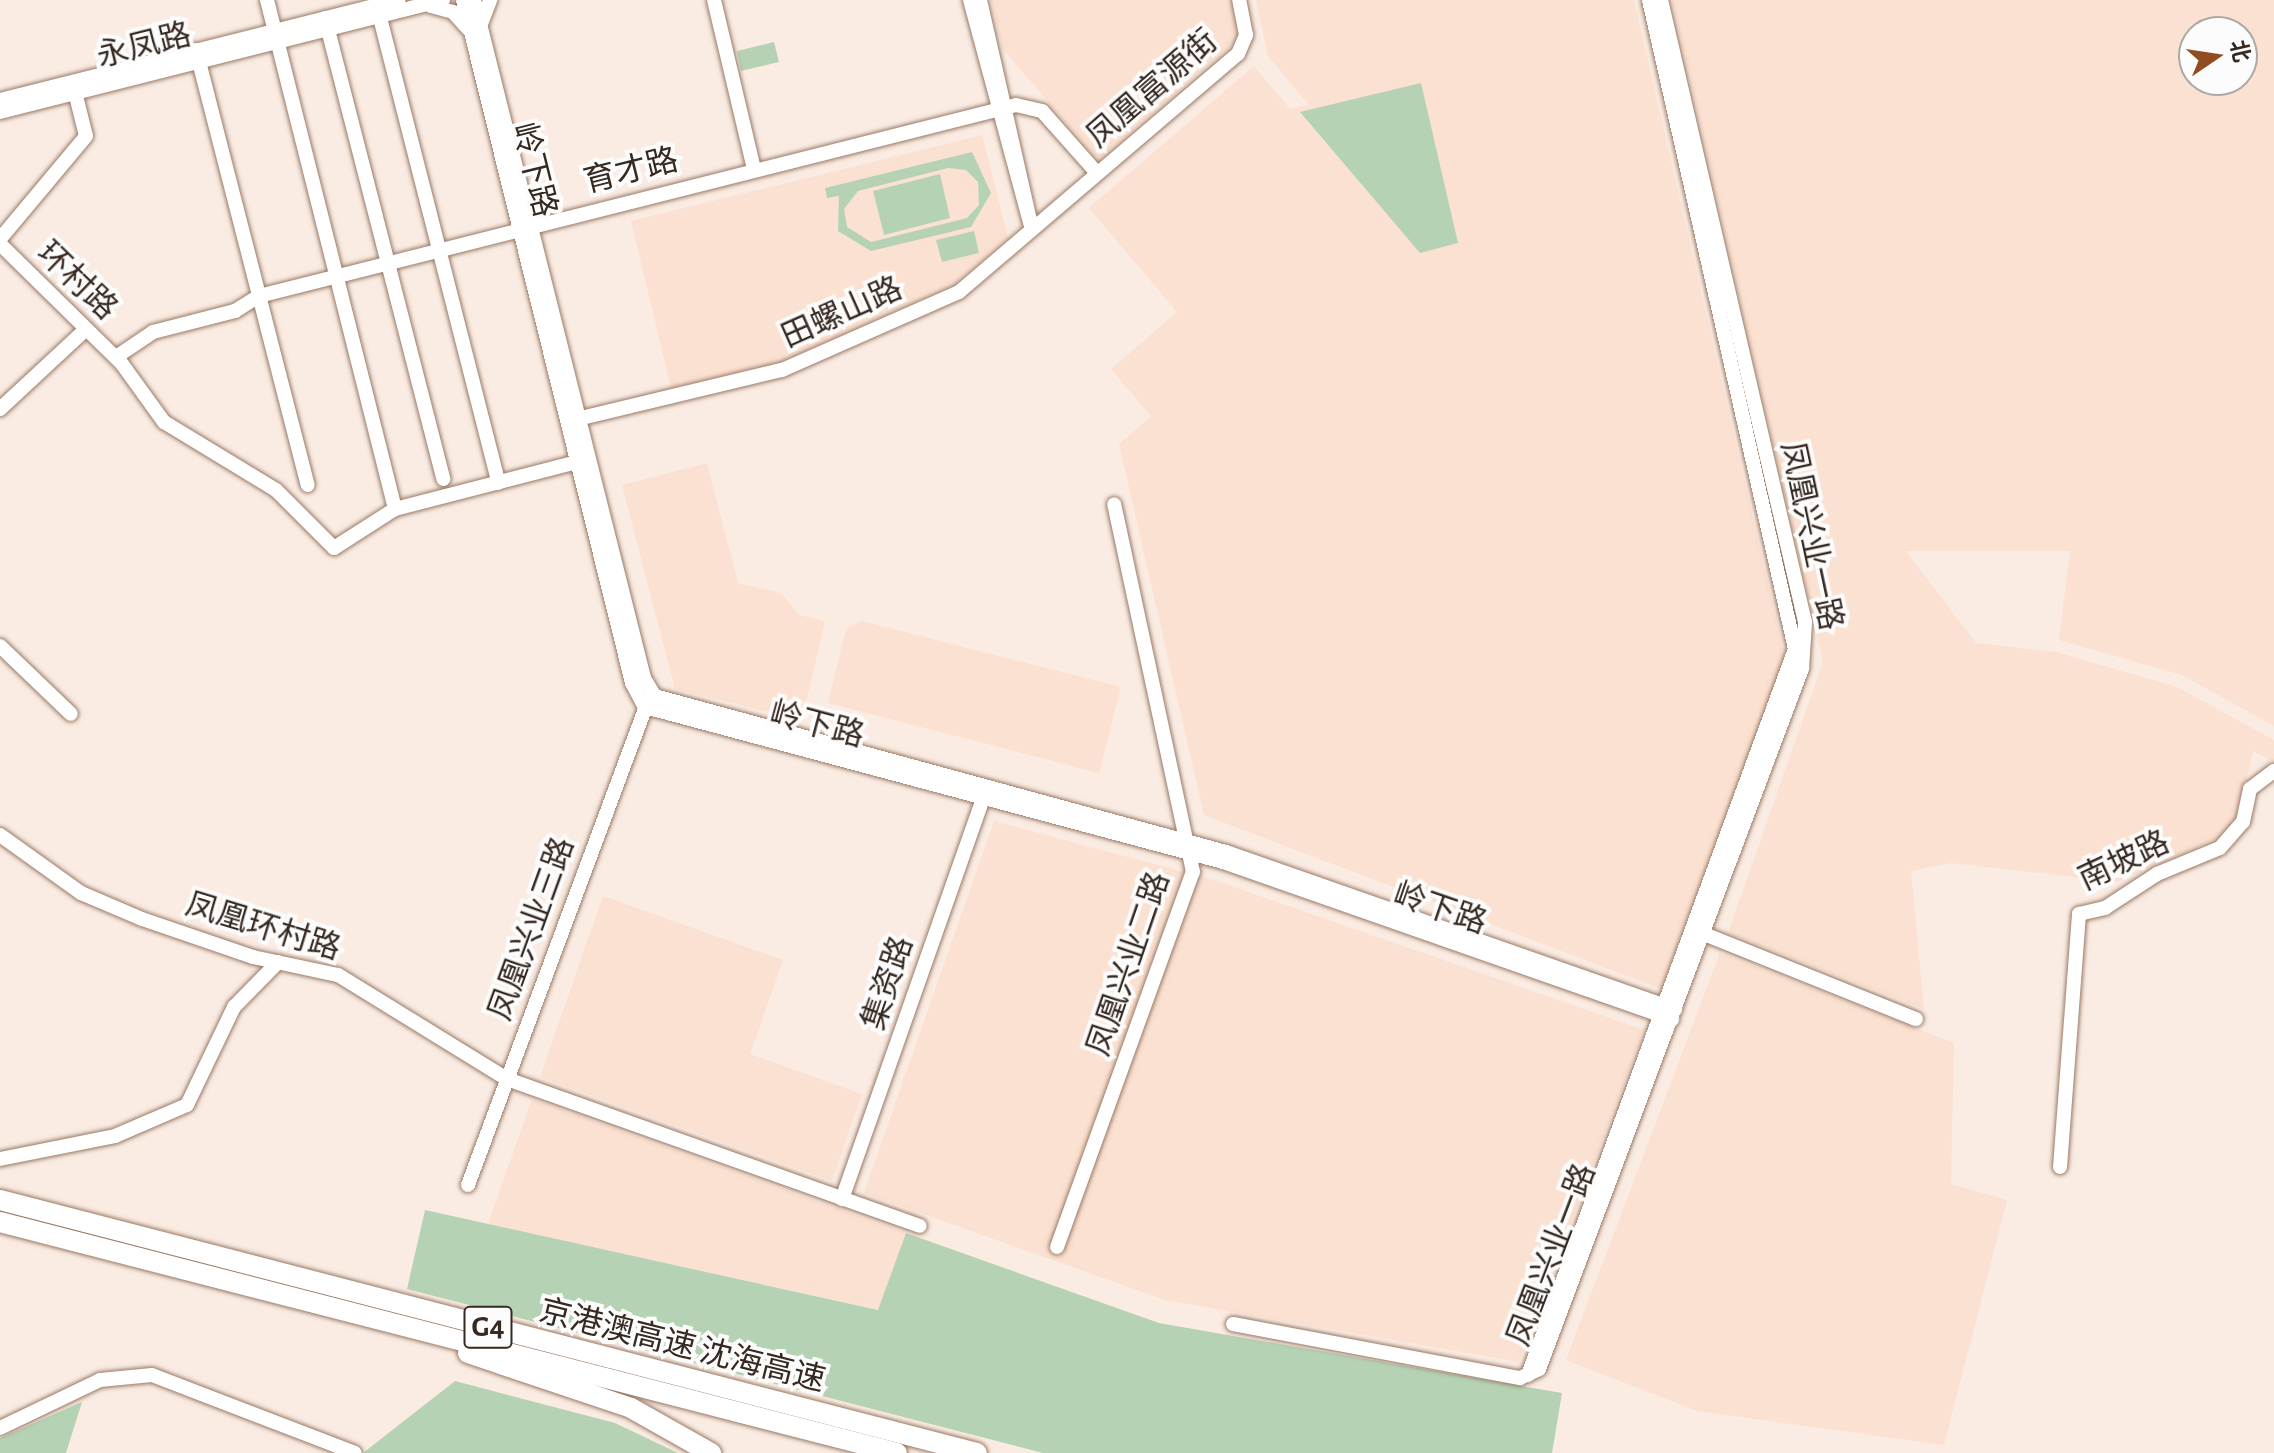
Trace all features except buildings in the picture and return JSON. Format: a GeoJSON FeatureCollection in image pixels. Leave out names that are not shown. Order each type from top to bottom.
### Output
{"type":"FeatureCollection","features":[{"type":"Feature","properties":{"kind":"highway","name":"京港澳高速 沈海高速"},"geometry":{"type":"LineString","coordinates":[[0,1200],[977,1453]]}},
{"type":"Feature","properties":{"kind":"highway","name":"京港澳高速 沈海高速"},"geometry":{"type":"LineString","coordinates":[[0,1222],[897,1453]]}},
{"type":"Feature","properties":{"kind":"highway"},"geometry":{"type":"LineString","coordinates":[[413,1329],[497,1366],[631,1408],[711,1453]]}},
{"type":"Feature","properties":{"kind":"street"},"geometry":{"type":"LineString","coordinates":[[267,0],[395,509],[584,461]]}},
{"type":"Feature","properties":{"kind":"street","name":"永凤路"},"geometry":{"type":"LineString","coordinates":[[378,11],[399,0]]}},
{"type":"Feature","properties":{"kind":"street","name":"永凤路"},"geometry":{"type":"LineString","coordinates":[[0,112],[275,36],[378,11],[443,0]]}},
{"type":"Feature","properties":{"kind":"street","name":"岭下路"},"geometry":{"type":"LineString","coordinates":[[463,0],[477,35],[584,461],[632,683],[648,700],[1193,848],[1668,1012]]}},
{"type":"Feature","properties":{"kind":"street","name":"岭下路"},"geometry":{"type":"LineString","coordinates":[[474,0],[477,35]]}},
{"type":"Feature","properties":{"kind":"street"},"geometry":{"type":"LineString","coordinates":[[419,6],[453,12],[477,35],[490,0]]}},
{"type":"Feature","properties":{"kind":"street"},"geometry":{"type":"LineString","coordinates":[[714,0],[754,169]]}},
{"type":"Feature","properties":{"kind":"street"},"geometry":{"type":"LineString","coordinates":[[970,0],[1002,108]]}},
{"type":"Feature","properties":{"kind":"street"},"geometry":{"type":"LineString","coordinates":[[980,0],[1002,108],[1032,229]]}},
{"type":"Feature","properties":{"kind":"street","name":"凤凰富源街"},"geometry":{"type":"LineString","coordinates":[[1097,173],[1238,54],[1246,35],[1239,0]]}},
{"type":"Feature","properties":{"kind":"street","name":"凤凰兴业一路"},"geometry":{"type":"LineString","coordinates":[[1649,0],[1795,642],[1698,932]]}},
{"type":"Feature","properties":{"kind":"street","name":"凤凰兴业一路"},"geometry":{"type":"LineString","coordinates":[[1233,1324],[1528,1375],[1539,1369],[1698,932],[1802,669],[1807,636],[1661,0]]}},
{"type":"Feature","properties":{"kind":"street"},"geometry":{"type":"LineString","coordinates":[[378,11],[499,483]]}},
{"type":"Feature","properties":{"kind":"street"},"geometry":{"type":"LineString","coordinates":[[326,24],[443,479]]}},
{"type":"Feature","properties":{"kind":"street"},"geometry":{"type":"LineString","coordinates":[[198,56],[308,485]]}},
{"type":"Feature","properties":{"kind":"street","name":"永凤路"},"geometry":{"type":"LineString","coordinates":[[0,100],[198,56]]}},
{"type":"Feature","properties":{"kind":"street"},"geometry":{"type":"LineString","coordinates":[[0,241],[86,136],[75,92]]}},
{"type":"Feature","properties":{"kind":"street","name":"育才路"},"geometry":{"type":"LineString","coordinates":[[116,357],[153,332],[235,311],[259,296],[525,226],[1002,108],[1037,107],[1097,173]]}},
{"type":"Feature","properties":{"kind":"street","name":"田螺山路"},"geometry":{"type":"LineString","coordinates":[[573,420],[782,370],[959,292],[1097,173]]}},
{"type":"Feature","properties":{"kind":"street","name":"环村路"},"geometry":{"type":"LineString","coordinates":[[0,241],[116,357],[164,422],[276,490],[334,548],[395,509]]}},
{"type":"Feature","properties":{"kind":"street"},"geometry":{"type":"LineString","coordinates":[[0,409],[86,329]]}},
{"type":"Feature","properties":{"kind":"street","name":"凤凰兴业二路"},"geometry":{"type":"LineString","coordinates":[[1057,1247],[1191,881],[1193,848],[1114,504]]}},
{"type":"Feature","properties":{"kind":"street"},"geometry":{"type":"LineString","coordinates":[[0,646],[71,714]]}},
{"type":"Feature","properties":{"kind":"street","name":"凤凰兴业三路"},"geometry":{"type":"LineString","coordinates":[[468,1185],[648,700]]}},
{"type":"Feature","properties":{"kind":"street"},"geometry":{"type":"LineString","coordinates":[[2266,782],[2274,771]]}},
{"type":"Feature","properties":{"kind":"street","name":"南坡路"},"geometry":{"type":"LineString","coordinates":[[2060,1167],[2079,914],[2105,908],[2157,874],[2220,848],[2243,822],[2250,789],[2266,782]]}},
{"type":"Feature","properties":{"kind":"street","name":"集资路"},"geometry":{"type":"LineString","coordinates":[[842,1199],[985,792]]}},
{"type":"Feature","properties":{"kind":"street","name":"凤凰环村路"},"geometry":{"type":"LineString","coordinates":[[0,835],[81,893],[278,962],[338,975],[507,1079],[920,1226]]}},
{"type":"Feature","properties":{"kind":"street"},"geometry":{"type":"LineString","coordinates":[[1698,932],[1916,1019]]}},
{"type":"Feature","properties":{"kind":"street"},"geometry":{"type":"LineString","coordinates":[[0,1159],[115,1136],[187,1105],[234,1007],[278,962]]}},
{"type":"Feature","properties":{"kind":"street"},"geometry":{"type":"LineString","coordinates":[[0,1428],[89,1384],[152,1375],[355,1453]]}},
{"type":"Feature","properties":{"kind":"shaded area"},"geometry":{"type":"Polygon","coordinates":[[[991,0],[1234,0],[1242,36],[1098,160],[1002,48],[991,0]]]}},
{"type":"Feature","properties":{"kind":"shaded area"},"geometry":{"type":"Polygon","coordinates":[[[1256,0],[1634,0],[1785,658],[1661,989],[1204,815],[1119,444],[1151,416],[1111,369],[1177,312],[1089,208],[1254,66],[1290,109],[1309,105],[1268,56],[1256,0]]]}},
{"type":"Feature","properties":{"kind":"shaded area"},"geometry":{"type":"Polygon","coordinates":[[[1672,0],[2274,0],[2274,726],[2182,675],[2059,640],[2070,551],[1906,551],[1976,643],[2056,652],[2177,687],[2274,740],[2274,762],[2253,751],[2238,819],[2220,837],[2117,882],[1951,863],[1911,871],[1924,1009],[1728,933],[1823,662],[1672,0]]]}},
{"type":"Feature","properties":{"kind":"shaded area"},"geometry":{"type":"Polygon","coordinates":[[[982,135],[1008,238],[954,284],[780,362],[671,388],[631,221],[982,135]]]}},
{"type":"Feature","properties":{"kind":"shaded area"},"geometry":{"type":"Polygon","coordinates":[[[707,463],[738,583],[781,593],[799,615],[825,621],[802,720],[675,689],[622,485],[707,463]]]}},
{"type":"Feature","properties":{"kind":"shaded area"},"geometry":{"type":"Polygon","coordinates":[[[861,621],[1121,687],[1099,773],[828,703],[846,629],[861,621]]]}},
{"type":"Feature","properties":{"kind":"shaded area"},"geometry":{"type":"Polygon","coordinates":[[[994,821],[1217,881],[1644,1030],[1519,1362],[1165,1300],[864,1193],[994,821]]]}},
{"type":"Feature","properties":{"kind":"shaded area"},"geometry":{"type":"Polygon","coordinates":[[[603,896],[783,960],[750,1054],[862,1094],[832,1181],[540,1077],[603,896]]]}},
{"type":"Feature","properties":{"kind":"shaded area"},"geometry":{"type":"Polygon","coordinates":[[[1720,953],[1954,1043],[1951,1184],[2007,1200],[1944,1445],[1697,1411],[1566,1360],[1720,953]]]}},
{"type":"Feature","properties":{"kind":"shaded area"},"geometry":{"type":"Polygon","coordinates":[[[532,1099],[906,1233],[879,1310],[488,1224],[532,1099]]]}},
{"type":"Feature","properties":{"kind":"green space"},"geometry":{"type":"Polygon","coordinates":[[[774,42],[779,62],[741,71],[737,51],[774,42]]]}},
{"type":"Feature","properties":{"kind":"green space"},"geometry":{"type":"Polygon","coordinates":[[[1421,83],[1458,243],[1420,253],[1300,112],[1421,83]]]}},
{"type":"Feature","properties":{"kind":"green space"},"geometry":{"type":"Polygon","coordinates":[[[972,152],[991,193],[971,227],[871,251],[838,231],[839,196],[827,198],[825,188],[972,152]],[[948,168],[858,191],[844,209],[847,227],[871,242],[967,218],[979,205],[978,182],[966,170],[948,168]]]}},
{"type":"Feature","properties":{"kind":"green space"},"geometry":{"type":"Polygon","coordinates":[[[940,174],[950,218],[884,235],[873,191],[940,174]]]}},
{"type":"Feature","properties":{"kind":"green space"},"geometry":{"type":"Polygon","coordinates":[[[974,231],[979,253],[942,262],[936,240],[974,231]]]}},
{"type":"Feature","properties":{"kind":"green space"},"geometry":{"type":"Polygon","coordinates":[[[425,1210],[878,1310],[906,1233],[1159,1323],[1562,1393],[1552,1453],[1043,1453],[407,1289],[425,1210]]]}},
{"type":"Feature","properties":{"kind":"green space"},"geometry":{"type":"Polygon","coordinates":[[[455,1381],[615,1423],[678,1453],[363,1453],[455,1381]]]}},
{"type":"Feature","properties":{"kind":"green space"},"geometry":{"type":"Polygon","coordinates":[[[82,1402],[66,1453],[0,1453],[0,1438],[82,1402]]]}}]}
